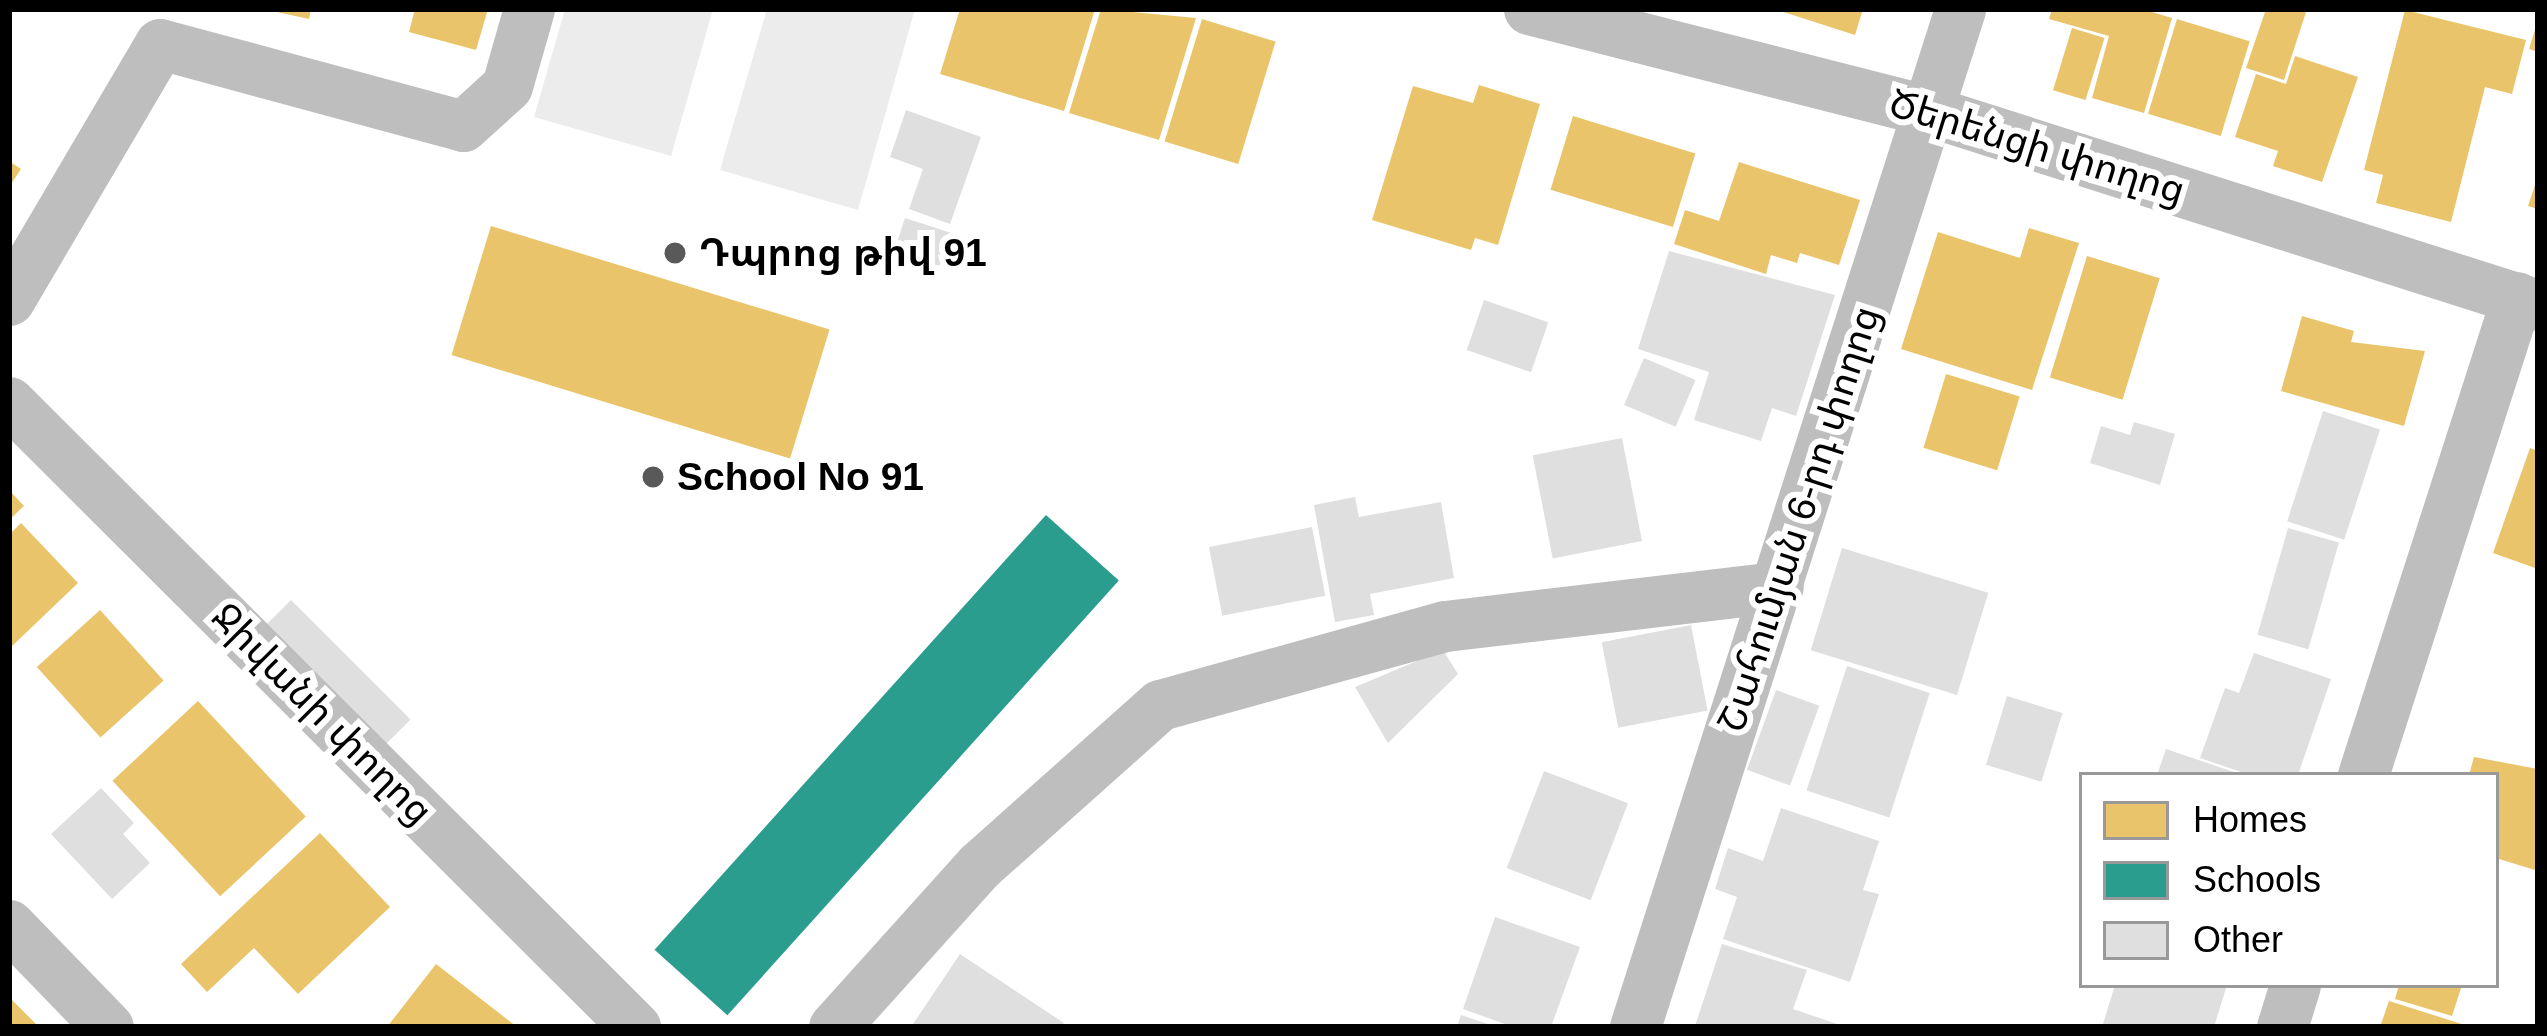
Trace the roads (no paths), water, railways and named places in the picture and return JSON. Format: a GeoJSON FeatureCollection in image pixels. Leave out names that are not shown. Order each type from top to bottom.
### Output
{"type":"FeatureCollection","features":[{"type":"Feature","properties":{"kind":"street"},"geometry":{"type":"LineString","coordinates":[[9,299],[160,44],[463,126],[507,86],[529,9]]}},
{"type":"Feature","properties":{"kind":"street","name":"Ծերենցի փողոց"},"geometry":{"type":"LineString","coordinates":[[1529,9],[1930,111],[2527,301]]}},
{"type":"Feature","properties":{"kind":"street","name":"Շահումյան 6-րդ փողոց"},"geometry":{"type":"LineString","coordinates":[[1635,1027],[1960,9]]}},
{"type":"Feature","properties":{"kind":"street"},"geometry":{"type":"LineString","coordinates":[[2364,772],[2527,301]]}},
{"type":"Feature","properties":{"kind":"street","name":"Ջիվանի փողոց"},"geometry":{"type":"LineString","coordinates":[[9,402],[635,1027]]}},
{"type":"Feature","properties":{"kind":"street"},"geometry":{"type":"LineString","coordinates":[[834,1027],[979,866],[1160,705],[1445,626],[1778,587]]}},
{"type":"Feature","properties":{"kind":"street"},"geometry":{"type":"LineString","coordinates":[[9,926],[108,1027]]}},
{"type":"Feature","properties":{"kind":"street"},"geometry":{"type":"LineString","coordinates":[[2282,1027],[2294,988]]}},
{"type":"Feature","properties":{"kind":"place","name":"Դպրոց թիվ 91"},"geometry":{"type":"Point","coordinates":[675,253]}},
{"type":"Feature","properties":{"kind":"place","name":"School No 91"},"geometry":{"type":"Point","coordinates":[653,477]}}]}
